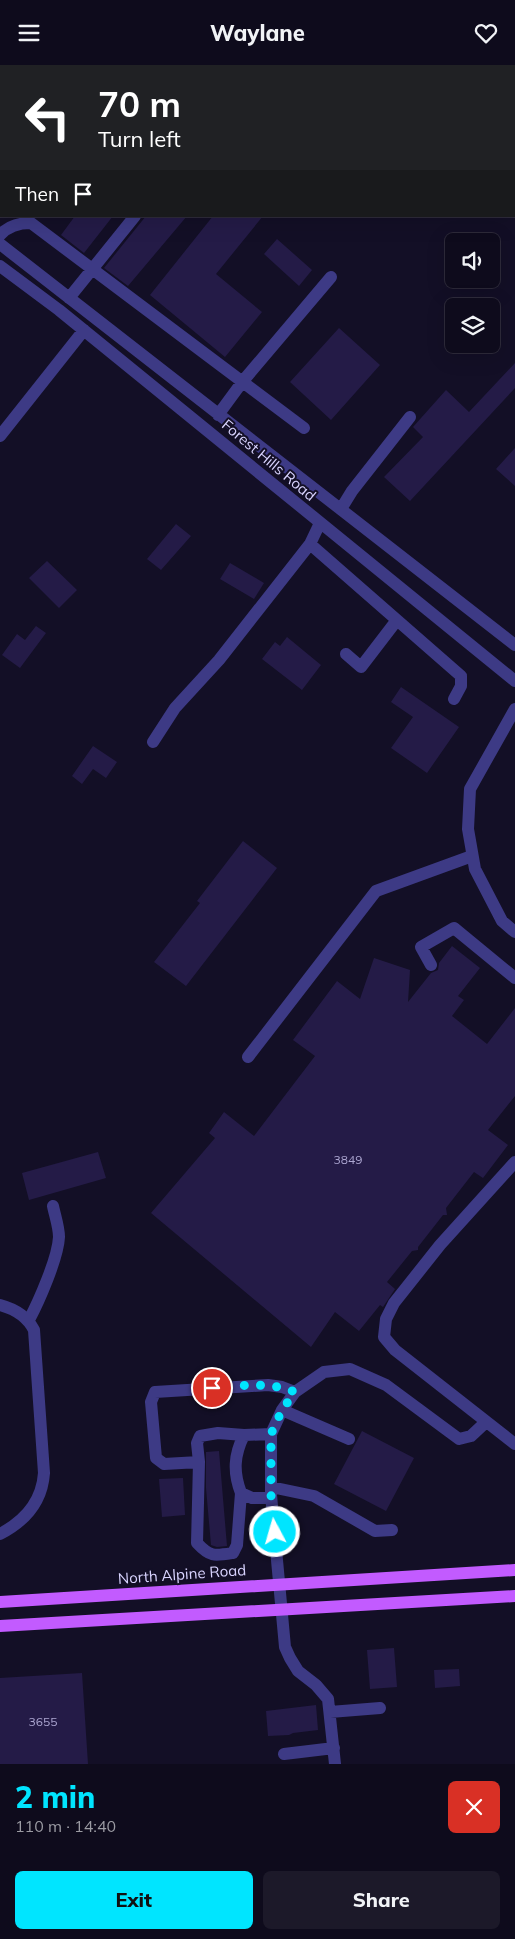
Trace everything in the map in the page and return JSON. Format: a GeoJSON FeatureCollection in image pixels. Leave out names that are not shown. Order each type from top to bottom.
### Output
{"type":"FeatureCollection","features":[{"type":"Feature","properties":{"kind":"main road","name":"North Alpine Road"},"geometry":{"type":"LineString","coordinates":[[0,1602],[515,1570]]}},
{"type":"Feature","properties":{"kind":"main road"},"geometry":{"type":"LineString","coordinates":[[0,1626],[515,1596]]}},
{"type":"Feature","properties":{"kind":"street"},"geometry":{"type":"LineString","coordinates":[[69,299],[134,217]]}},
{"type":"Feature","properties":{"kind":"street"},"geometry":{"type":"LineString","coordinates":[[0,235],[8,227],[31,223],[304,428]]}},
{"type":"Feature","properties":{"kind":"street","name":"Forest Hills Road"},"geometry":{"type":"LineString","coordinates":[[0,244],[515,645]]}},
{"type":"Feature","properties":{"kind":"street","name":"Forest Hills Road"},"geometry":{"type":"LineString","coordinates":[[0,266],[84,330],[515,681]]}},
{"type":"Feature","properties":{"kind":"street"},"geometry":{"type":"LineString","coordinates":[[218,415],[243,381],[331,277]]}},
{"type":"Feature","properties":{"kind":"street"},"geometry":{"type":"LineString","coordinates":[[0,436],[84,330]]}},
{"type":"Feature","properties":{"kind":"street"},"geometry":{"type":"LineString","coordinates":[[340,509],[410,417]]}},
{"type":"Feature","properties":{"kind":"street"},"geometry":{"type":"LineString","coordinates":[[153,742],[174,708],[219,660],[310,544],[320,523]]}},
{"type":"Feature","properties":{"kind":"street"},"geometry":{"type":"LineString","coordinates":[[310,544],[461,676],[461,686],[454,699]]}},
{"type":"Feature","properties":{"kind":"street"},"geometry":{"type":"LineString","coordinates":[[346,654],[361,667],[396,620]]}},
{"type":"Feature","properties":{"kind":"street"},"geometry":{"type":"LineString","coordinates":[[515,709],[470,789],[468,829],[475,869],[502,921],[515,932]]}},
{"type":"Feature","properties":{"kind":"street"},"geometry":{"type":"LineString","coordinates":[[248,1057],[376,891],[472,856]]}},
{"type":"Feature","properties":{"kind":"street"},"geometry":{"type":"LineString","coordinates":[[431,965],[421,947],[454,928],[515,978]]}},
{"type":"Feature","properties":{"kind":"street"},"geometry":{"type":"LineString","coordinates":[[515,1162],[435,1251],[394,1303],[386,1319],[384,1337],[395,1350],[515,1444]]}},
{"type":"Feature","properties":{"kind":"street"},"geometry":{"type":"LineString","coordinates":[[29,1320],[41,1297],[58,1243],[58,1226],[53,1206]]}},
{"type":"Feature","properties":{"kind":"street"},"geometry":{"type":"LineString","coordinates":[[0,1305],[29,1320],[34,1330],[44,1473],[43,1485],[38,1499],[29,1513],[14,1527],[0,1534]]}},
{"type":"Feature","properties":{"kind":"street"},"geometry":{"type":"LineString","coordinates":[[335,1764],[329,1703],[325,1695],[298,1671],[287,1652],[271,1492],[271,1434],[282,1410],[295,1392],[324,1372],[350,1369],[386,1385],[458,1439],[470,1436],[486,1422]]}},
{"type":"Feature","properties":{"kind":"street"},"geometry":{"type":"LineString","coordinates":[[199,1462],[164,1464],[156,1458],[151,1402],[155,1392],[268,1385],[282,1387],[295,1392]]}},
{"type":"Feature","properties":{"kind":"street"},"geometry":{"type":"LineString","coordinates":[[282,1410],[349,1439]]}},
{"type":"Feature","properties":{"kind":"street"},"geometry":{"type":"LineString","coordinates":[[244,1435],[237,1450],[235,1478],[241,1493],[237,1545],[232,1553],[207,1554],[197,1543],[199,1462],[197,1443],[200,1436],[218,1433],[244,1435],[271,1434]]}},
{"type":"Feature","properties":{"kind":"street"},"geometry":{"type":"LineString","coordinates":[[241,1493],[252,1498],[271,1492],[314,1496],[375,1531],[392,1530]]}},
{"type":"Feature","properties":{"kind":"street"},"geometry":{"type":"LineString","coordinates":[[330,1712],[380,1708]]}},
{"type":"Feature","properties":{"kind":"street"},"geometry":{"type":"LineString","coordinates":[[284,1754],[334,1748]]}},
{"type":"Feature","properties":{"kind":"building"},"geometry":{"type":"Polygon","coordinates":[[[74,217],[112,217],[84,253],[61,235],[74,217]]]}},
{"type":"Feature","properties":{"kind":"building"},"geometry":{"type":"Polygon","coordinates":[[[145,217],[186,217],[128,286],[104,268],[145,217]]]}},
{"type":"Feature","properties":{"kind":"building"},"geometry":{"type":"Polygon","coordinates":[[[212,217],[262,217],[216,274],[262,312],[225,357],[150,295],[212,217]]]}},
{"type":"Feature","properties":{"kind":"building"},"geometry":{"type":"Polygon","coordinates":[[[277,239],[312,270],[299,286],[264,254],[277,239]]]}},
{"type":"Feature","properties":{"kind":"building"},"geometry":{"type":"Polygon","coordinates":[[[339,328],[380,365],[331,420],[290,382],[339,328]]]}},
{"type":"Feature","properties":{"kind":"building"},"geometry":{"type":"Polygon","coordinates":[[[515,363],[515,388],[410,501],[384,477],[423,437],[413,427],[446,390],[469,412],[515,363]]]}},
{"type":"Feature","properties":{"kind":"building"},"geometry":{"type":"Polygon","coordinates":[[[515,448],[515,486],[496,469],[515,448]]]}},
{"type":"Feature","properties":{"kind":"building"},"geometry":{"type":"Polygon","coordinates":[[[176,524],[191,536],[161,570],[147,559],[176,524]]]}},
{"type":"Feature","properties":{"kind":"building"},"geometry":{"type":"Polygon","coordinates":[[[47,561],[77,590],[59,608],[29,578],[47,561]]]}},
{"type":"Feature","properties":{"kind":"building"},"geometry":{"type":"Polygon","coordinates":[[[230,563],[264,583],[254,599],[220,579],[230,563]]]}},
{"type":"Feature","properties":{"kind":"building"},"geometry":{"type":"Polygon","coordinates":[[[36,626],[46,633],[20,668],[2,655],[17,634],[25,640],[36,626]]]}},
{"type":"Feature","properties":{"kind":"building"},"geometry":{"type":"Polygon","coordinates":[[[287,637],[321,665],[302,690],[262,659],[275,642],[280,646],[287,637]]]}},
{"type":"Feature","properties":{"kind":"building"},"geometry":{"type":"Polygon","coordinates":[[[401,687],[459,727],[427,773],[391,748],[413,717],[391,702],[401,687]]]}},
{"type":"Feature","properties":{"kind":"building"},"geometry":{"type":"Polygon","coordinates":[[[93,746],[117,762],[106,778],[93,769],[82,784],[72,776],[93,746]]]}},
{"type":"Feature","properties":{"kind":"building"},"geometry":{"type":"Polygon","coordinates":[[[243,841],[277,868],[186,986],[154,962],[200,903],[197,901],[243,841]]]}},
{"type":"Feature","properties":{"kind":"building"},"geometry":{"type":"Polygon","coordinates":[[[452,946],[480,968],[458,996],[464,1000],[452,1016],[487,1044],[515,1008],[515,1096],[488,1130],[508,1145],[483,1178],[474,1172],[446,1208],[447,1215],[443,1215],[418,1247],[418,1250],[412,1251],[387,1282],[395,1289],[383,1307],[380,1305],[359,1331],[335,1312],[311,1347],[151,1213],[215,1138],[209,1133],[224,1112],[254,1136],[315,1056],[293,1040],[337,981],[360,999],[374,958],[410,970],[408,1002],[431,973],[438,970],[439,963],[452,946]]]}},
{"type":"Feature","properties":{"kind":"building"},"geometry":{"type":"Polygon","coordinates":[[[98,1152],[106,1178],[29,1200],[22,1173],[98,1152]]]}},
{"type":"Feature","properties":{"kind":"building"},"geometry":{"type":"Polygon","coordinates":[[[362,1431],[414,1458],[386,1511],[334,1484],[362,1431]]]}},
{"type":"Feature","properties":{"kind":"building"},"geometry":{"type":"Polygon","coordinates":[[[219,1451],[227,1546],[217,1547],[211,1545],[206,1488],[206,1452],[219,1451]]]}},
{"type":"Feature","properties":{"kind":"building"},"geometry":{"type":"Polygon","coordinates":[[[183,1478],[185,1515],[162,1517],[159,1479],[183,1478]]]}},
{"type":"Feature","properties":{"kind":"building"},"geometry":{"type":"Polygon","coordinates":[[[394,1648],[397,1687],[370,1689],[367,1650],[394,1648]]]}},
{"type":"Feature","properties":{"kind":"building"},"geometry":{"type":"Polygon","coordinates":[[[459,1669],[460,1686],[435,1688],[434,1670],[459,1669]]]}},
{"type":"Feature","properties":{"kind":"building"},"geometry":{"type":"Polygon","coordinates":[[[82,1673],[88,1764],[0,1764],[0,1678],[82,1673]]]}},
{"type":"Feature","properties":{"kind":"building"},"geometry":{"type":"Polygon","coordinates":[[[316,1705],[318,1730],[289,1735],[268,1736],[266,1711],[316,1705]]]}},
{"type":"Feature","properties":{"kind":"route"},"geometry":{"type":"LineString","coordinates":[[212,1388],[268,1385],[282,1387],[295,1392],[282,1410],[271,1434],[271,1495],[275,1532]]}}]}
